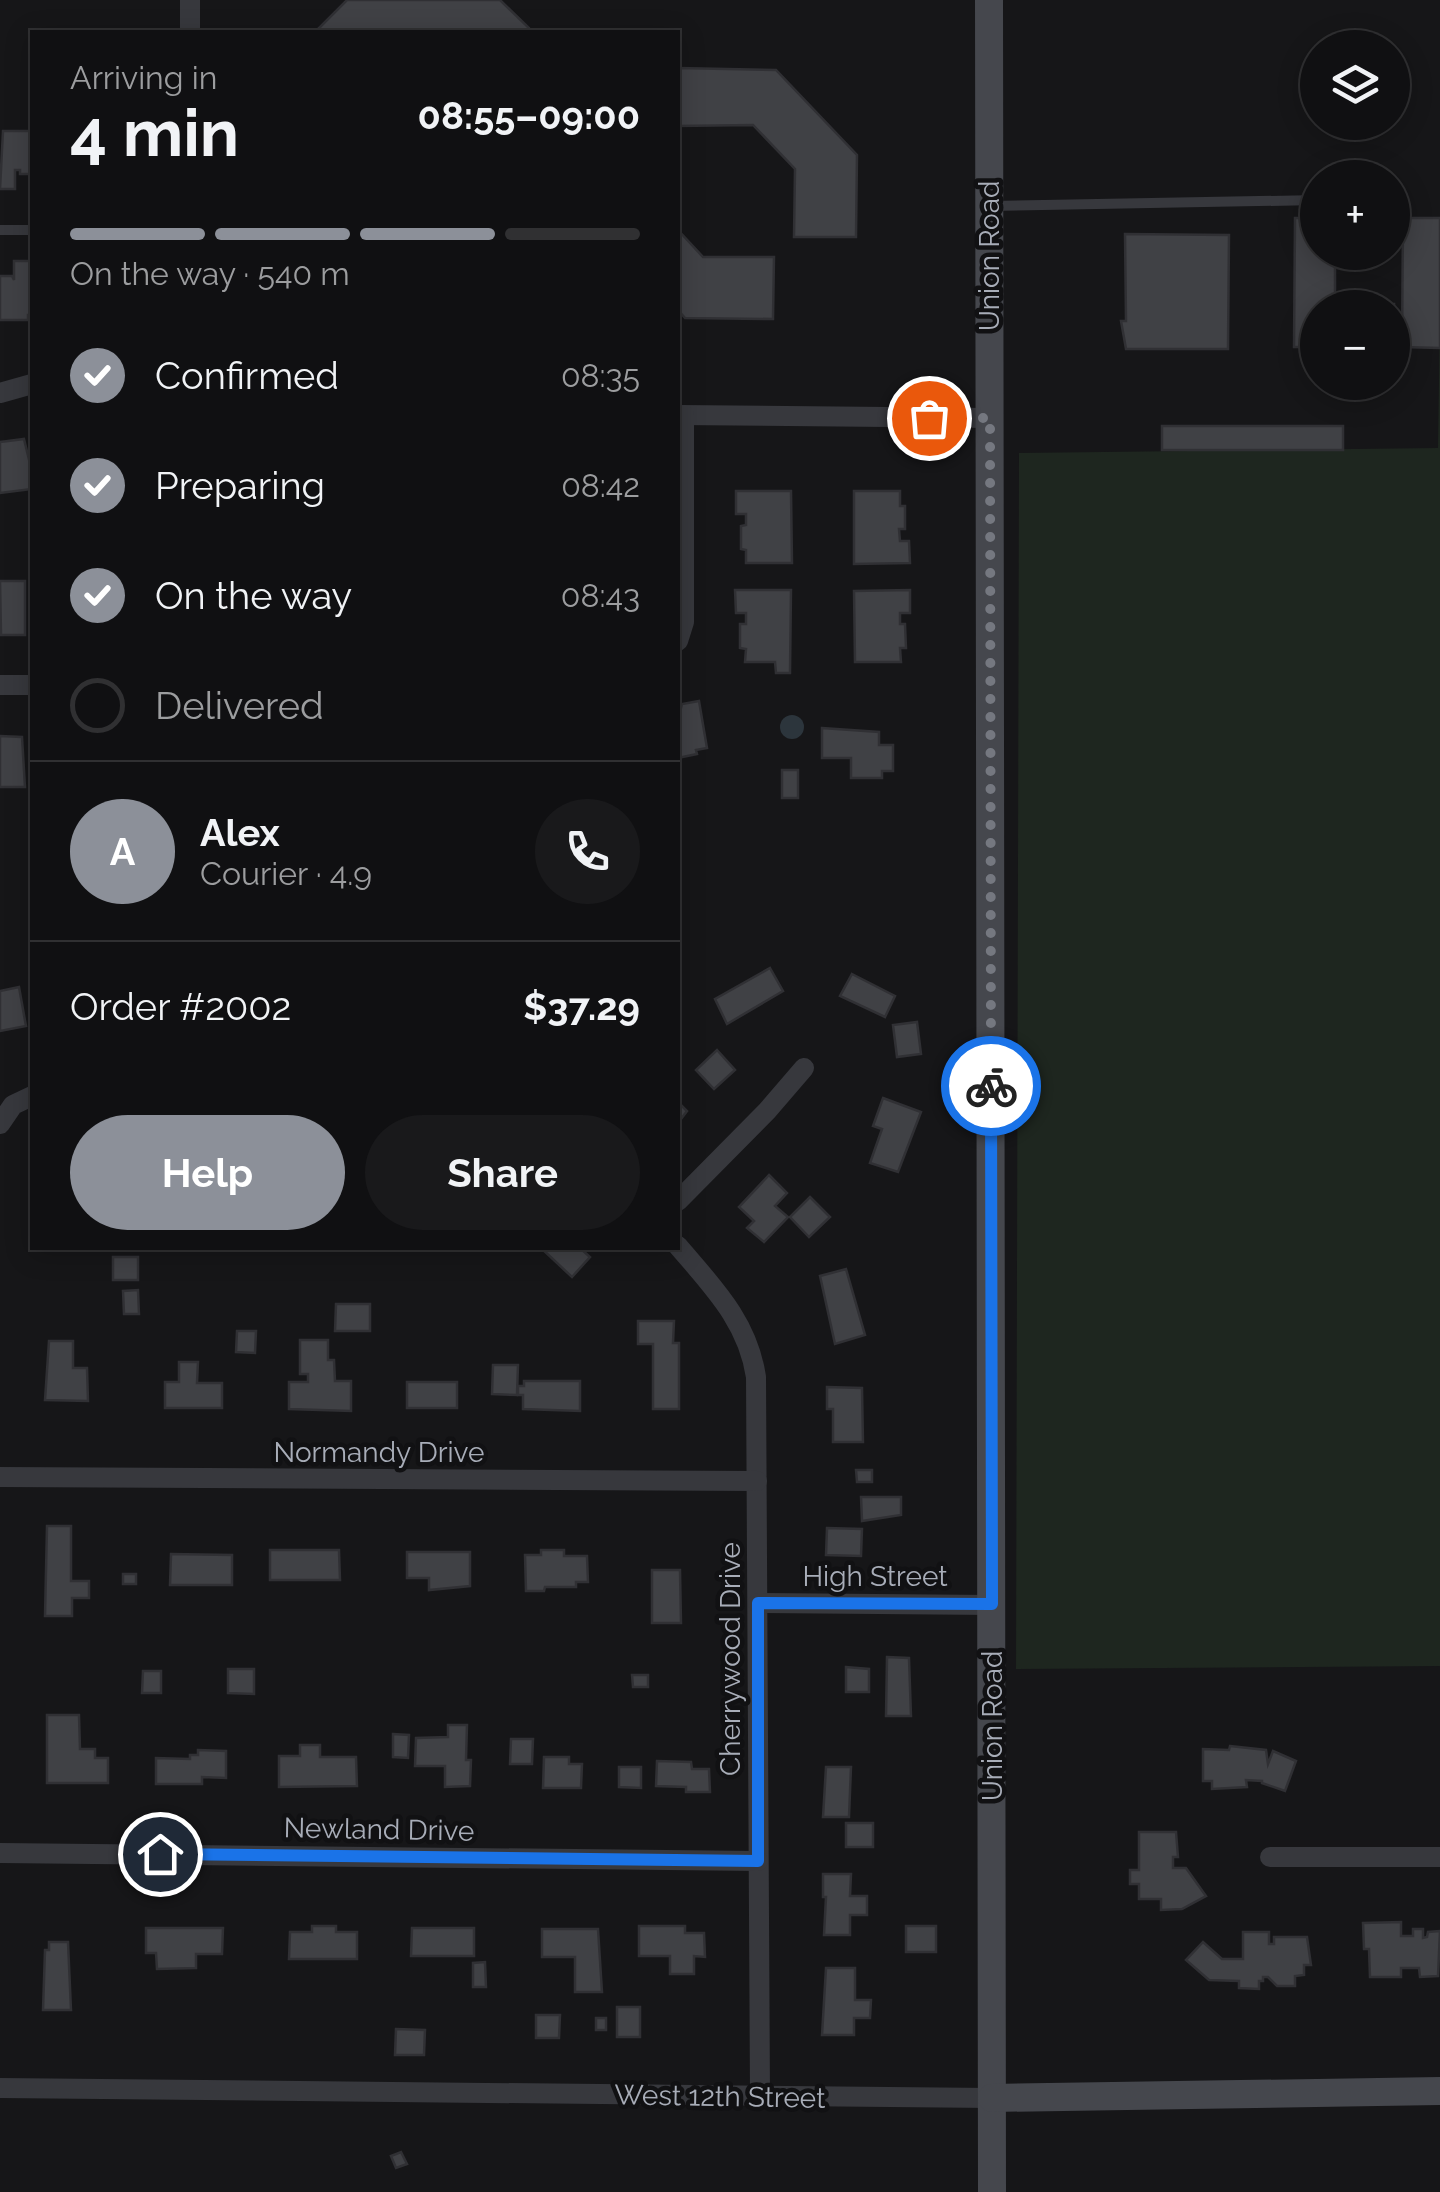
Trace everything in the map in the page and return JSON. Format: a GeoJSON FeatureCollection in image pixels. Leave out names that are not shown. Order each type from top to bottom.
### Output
{"type":"FeatureCollection","features":[{"type":"Feature","properties":{"kind":"main road","name":"Union Road"},"geometry":{"type":"LineString","coordinates":[[989,0],[992,2192]]}},
{"type":"Feature","properties":{"kind":"main road","name":"West 12th Street"},"geometry":{"type":"LineString","coordinates":[[992,2098],[1440,2090]]}},
{"type":"Feature","properties":{"kind":"street"},"geometry":{"type":"LineString","coordinates":[[190,0],[190,30]]}},
{"type":"Feature","properties":{"kind":"street"},"geometry":{"type":"LineString","coordinates":[[0,393],[30,385]]}},
{"type":"Feature","properties":{"kind":"street"},"geometry":{"type":"LineString","coordinates":[[680,635],[684,622],[681,415],[990,418]]}},
{"type":"Feature","properties":{"kind":"street"},"geometry":{"type":"LineString","coordinates":[[0,685],[30,685]]}},
{"type":"Feature","properties":{"kind":"street"},"geometry":{"type":"LineString","coordinates":[[680,1199],[804,1068]]}},
{"type":"Feature","properties":{"kind":"street"},"geometry":{"type":"LineString","coordinates":[[4,1117],[30,1098]]}},
{"type":"Feature","properties":{"kind":"street","name":"Cherrywood Drive"},"geometry":{"type":"LineString","coordinates":[[680,1248],[735,1316],[752,1353],[756,1377],[760,2096]]}},
{"type":"Feature","properties":{"kind":"street","name":"Normandy Drive"},"geometry":{"type":"LineString","coordinates":[[0,1477],[757,1481]]}},
{"type":"Feature","properties":{"kind":"street","name":"High Street"},"geometry":{"type":"LineString","coordinates":[[758,1603],[992,1604]]}},
{"type":"Feature","properties":{"kind":"street","name":"Newland Drive"},"geometry":{"type":"LineString","coordinates":[[0,1853],[758,1861]]}},
{"type":"Feature","properties":{"kind":"street"},"geometry":{"type":"LineString","coordinates":[[1270,1858],[1440,1857]]}},
{"type":"Feature","properties":{"kind":"street","name":"West 12th Street"},"geometry":{"type":"LineString","coordinates":[[0,2088],[992,2098]]}},
{"type":"Feature","properties":{"kind":"lane"},"geometry":{"type":"LineString","coordinates":[[989,206],[1300,200]]}},
{"type":"Feature","properties":{"kind":"lane"},"geometry":{"type":"LineString","coordinates":[[0,230],[30,230]]}},
{"type":"Feature","properties":{"kind":"shaded area"},"geometry":{"type":"Polygon","coordinates":[[[1440,311],[1440,1666],[1016,1669],[1019,453],[1438,448],[1440,311]]]}},
{"type":"Feature","properties":{"kind":"shaded area"},"geometry":{"type":"Polygon","coordinates":[[[792,715],[801,718],[801,736],[792,739],[783,736],[780,727],[783,718],[792,715]]]}},
{"type":"Feature","properties":{"kind":"building"},"geometry":{"type":"Polygon","coordinates":[[[347,0],[500,0],[529,28],[529,30],[317,30],[347,0]]]}},
{"type":"Feature","properties":{"kind":"building"},"geometry":{"type":"Polygon","coordinates":[[[680,68],[776,70],[857,155],[856,237],[794,237],[795,169],[753,125],[680,126],[680,68]]]}},
{"type":"Feature","properties":{"kind":"building"},"geometry":{"type":"Polygon","coordinates":[[[3,131],[30,131],[30,174],[15,170],[15,189],[0,189],[3,131]]]}},
{"type":"Feature","properties":{"kind":"building"},"geometry":{"type":"Polygon","coordinates":[[[1295,218],[1300,218],[1300,270],[1335,270],[1335,290],[1300,290],[1300,347],[1294,347],[1295,218]]]}},
{"type":"Feature","properties":{"kind":"building"},"geometry":{"type":"Polygon","coordinates":[[[1410,218],[1440,218],[1440,348],[1410,347],[1410,290],[1402,290],[1403,270],[1410,270],[1410,218]]]}},
{"type":"Feature","properties":{"kind":"building"},"geometry":{"type":"Polygon","coordinates":[[[680,232],[703,257],[774,257],[773,319],[685,318],[680,312],[680,232]]]}},
{"type":"Feature","properties":{"kind":"building"},"geometry":{"type":"Polygon","coordinates":[[[1125,234],[1229,235],[1228,349],[1126,349],[1121,321],[1126,321],[1125,234]]]}},
{"type":"Feature","properties":{"kind":"building"},"geometry":{"type":"Polygon","coordinates":[[[14,261],[30,261],[30,315],[28,320],[0,320],[0,276],[12,276],[14,280],[14,261]]]}},
{"type":"Feature","properties":{"kind":"building"},"geometry":{"type":"Polygon","coordinates":[[[1162,426],[1343,426],[1343,450],[1162,450],[1162,426]]]}},
{"type":"Feature","properties":{"kind":"building"},"geometry":{"type":"Polygon","coordinates":[[[24,439],[30,464],[30,489],[0,493],[0,442],[24,439]]]}},
{"type":"Feature","properties":{"kind":"building"},"geometry":{"type":"Polygon","coordinates":[[[736,491],[791,491],[792,563],[746,563],[746,550],[741,549],[741,526],[746,525],[746,514],[736,514],[736,491]]]}},
{"type":"Feature","properties":{"kind":"building"},"geometry":{"type":"Polygon","coordinates":[[[854,491],[900,491],[900,506],[905,506],[905,529],[899,529],[900,541],[909,541],[910,563],[854,564],[854,491]]]}},
{"type":"Feature","properties":{"kind":"building"},"geometry":{"type":"Polygon","coordinates":[[[0,581],[25,581],[25,635],[1,635],[0,581]]]}},
{"type":"Feature","properties":{"kind":"building"},"geometry":{"type":"Polygon","coordinates":[[[735,590],[791,590],[790,673],[776,673],[775,662],[745,662],[746,649],[740,648],[740,624],[746,624],[746,613],[736,613],[735,590]]]}},
{"type":"Feature","properties":{"kind":"building"},"geometry":{"type":"Polygon","coordinates":[[[910,590],[910,613],[900,613],[900,624],[905,624],[906,648],[900,648],[901,662],[855,662],[854,591],[910,590]]]}},
{"type":"Feature","properties":{"kind":"building"},"geometry":{"type":"Polygon","coordinates":[[[699,701],[707,748],[696,750],[697,754],[680,758],[680,705],[699,701]]]}},
{"type":"Feature","properties":{"kind":"building"},"geometry":{"type":"Polygon","coordinates":[[[822,728],[879,732],[879,745],[893,745],[893,771],[882,771],[882,778],[851,778],[851,758],[822,758],[822,728]]]}},
{"type":"Feature","properties":{"kind":"building"},"geometry":{"type":"Polygon","coordinates":[[[0,736],[22,737],[25,787],[0,787],[0,736]]]}},
{"type":"Feature","properties":{"kind":"building"},"geometry":{"type":"Polygon","coordinates":[[[782,770],[798,770],[798,798],[782,798],[782,770]]]}},
{"type":"Feature","properties":{"kind":"building"},"geometry":{"type":"Polygon","coordinates":[[[770,968],[783,991],[727,1024],[715,999],[770,968]]]}},
{"type":"Feature","properties":{"kind":"building"},"geometry":{"type":"Polygon","coordinates":[[[852,974],[895,996],[885,1017],[840,996],[852,974]]]}},
{"type":"Feature","properties":{"kind":"building"},"geometry":{"type":"Polygon","coordinates":[[[19,987],[26,1026],[0,1031],[0,991],[19,987]]]}},
{"type":"Feature","properties":{"kind":"building"},"geometry":{"type":"Polygon","coordinates":[[[917,1022],[921,1054],[897,1057],[893,1025],[917,1022]]]}},
{"type":"Feature","properties":{"kind":"building"},"geometry":{"type":"Polygon","coordinates":[[[717,1050],[735,1070],[714,1089],[696,1070],[717,1050]]]}},
{"type":"Feature","properties":{"kind":"building"},"geometry":{"type":"Polygon","coordinates":[[[883,1098],[921,1112],[898,1172],[870,1163],[882,1129],[873,1126],[883,1098]]]}},
{"type":"Feature","properties":{"kind":"building"},"geometry":{"type":"Polygon","coordinates":[[[769,1175],[787,1193],[775,1206],[788,1217],[764,1242],[747,1228],[754,1221],[739,1207],[769,1175]]]}},
{"type":"Feature","properties":{"kind":"building"},"geometry":{"type":"Polygon","coordinates":[[[810,1197],[830,1217],[809,1237],[790,1217],[810,1197]]]}},
{"type":"Feature","properties":{"kind":"building"},"geometry":{"type":"Polygon","coordinates":[[[543,1250],[582,1250],[590,1257],[572,1277],[543,1250]]]}},
{"type":"Feature","properties":{"kind":"building"},"geometry":{"type":"Polygon","coordinates":[[[113,1257],[138,1257],[138,1280],[113,1280],[113,1257]]]}},
{"type":"Feature","properties":{"kind":"building"},"geometry":{"type":"Polygon","coordinates":[[[846,1269],[865,1335],[835,1344],[820,1276],[846,1269]]]}},
{"type":"Feature","properties":{"kind":"building"},"geometry":{"type":"Polygon","coordinates":[[[138,1290],[139,1314],[124,1314],[123,1291],[138,1290]]]}},
{"type":"Feature","properties":{"kind":"building"},"geometry":{"type":"Polygon","coordinates":[[[336,1304],[370,1304],[370,1331],[335,1331],[336,1304]]]}},
{"type":"Feature","properties":{"kind":"building"},"geometry":{"type":"Polygon","coordinates":[[[638,1321],[674,1321],[673,1343],[679,1343],[679,1409],[653,1409],[653,1344],[638,1344],[638,1321]]]}},
{"type":"Feature","properties":{"kind":"building"},"geometry":{"type":"Polygon","coordinates":[[[237,1331],[256,1331],[255,1353],[236,1352],[237,1331]]]}},
{"type":"Feature","properties":{"kind":"building"},"geometry":{"type":"Polygon","coordinates":[[[300,1340],[328,1340],[328,1360],[334,1360],[335,1381],[351,1381],[351,1411],[289,1409],[289,1382],[308,1382],[308,1374],[300,1374],[300,1340]]]}},
{"type":"Feature","properties":{"kind":"building"},"geometry":{"type":"Polygon","coordinates":[[[49,1341],[73,1341],[73,1368],[87,1368],[88,1401],[45,1400],[49,1341]]]}},
{"type":"Feature","properties":{"kind":"building"},"geometry":{"type":"Polygon","coordinates":[[[179,1362],[198,1362],[197,1383],[222,1383],[222,1408],[165,1408],[165,1382],[179,1382],[179,1362]]]}},
{"type":"Feature","properties":{"kind":"building"},"geometry":{"type":"Polygon","coordinates":[[[493,1365],[518,1365],[517,1395],[492,1394],[493,1365]]]}},
{"type":"Feature","properties":{"kind":"building"},"geometry":{"type":"Polygon","coordinates":[[[524,1381],[580,1381],[580,1411],[523,1409],[518,1386],[524,1386],[524,1381]]]}},
{"type":"Feature","properties":{"kind":"building"},"geometry":{"type":"Polygon","coordinates":[[[407,1382],[457,1382],[457,1408],[407,1408],[407,1382]]]}},
{"type":"Feature","properties":{"kind":"building"},"geometry":{"type":"Polygon","coordinates":[[[827,1387],[862,1388],[863,1442],[833,1442],[833,1409],[827,1409],[827,1387]]]}},
{"type":"Feature","properties":{"kind":"building"},"geometry":{"type":"Polygon","coordinates":[[[856,1470],[872,1470],[872,1482],[857,1482],[856,1470]]]}},
{"type":"Feature","properties":{"kind":"building"},"geometry":{"type":"Polygon","coordinates":[[[861,1497],[901,1497],[901,1515],[862,1521],[861,1497]]]}},
{"type":"Feature","properties":{"kind":"building"},"geometry":{"type":"Polygon","coordinates":[[[47,1526],[71,1526],[71,1581],[89,1581],[89,1598],[72,1598],[72,1616],[45,1616],[47,1526]]]}},
{"type":"Feature","properties":{"kind":"building"},"geometry":{"type":"Polygon","coordinates":[[[827,1528],[862,1529],[861,1556],[826,1555],[827,1528]]]}},
{"type":"Feature","properties":{"kind":"building"},"geometry":{"type":"Polygon","coordinates":[[[270,1550],[339,1550],[340,1580],[270,1580],[270,1550]]]}},
{"type":"Feature","properties":{"kind":"building"},"geometry":{"type":"Polygon","coordinates":[[[541,1550],[587,1556],[588,1582],[576,1582],[576,1587],[526,1591],[525,1555],[541,1555],[541,1550]]]}},
{"type":"Feature","properties":{"kind":"building"},"geometry":{"type":"Polygon","coordinates":[[[407,1552],[470,1552],[470,1586],[429,1590],[429,1578],[407,1578],[407,1552]]]}},
{"type":"Feature","properties":{"kind":"building"},"geometry":{"type":"Polygon","coordinates":[[[171,1554],[232,1555],[232,1585],[170,1585],[171,1554]]]}},
{"type":"Feature","properties":{"kind":"building"},"geometry":{"type":"Polygon","coordinates":[[[652,1570],[680,1570],[681,1623],[652,1623],[652,1570]]]}},
{"type":"Feature","properties":{"kind":"building"},"geometry":{"type":"Polygon","coordinates":[[[123,1574],[136,1574],[136,1584],[123,1584],[123,1574]]]}},
{"type":"Feature","properties":{"kind":"building"},"geometry":{"type":"Polygon","coordinates":[[[887,1657],[909,1658],[911,1716],[886,1716],[887,1657]]]}},
{"type":"Feature","properties":{"kind":"building"},"geometry":{"type":"Polygon","coordinates":[[[846,1667],[869,1669],[869,1692],[846,1692],[846,1667]]]}},
{"type":"Feature","properties":{"kind":"building"},"geometry":{"type":"Polygon","coordinates":[[[228,1669],[254,1669],[254,1694],[228,1693],[228,1669]]]}},
{"type":"Feature","properties":{"kind":"building"},"geometry":{"type":"Polygon","coordinates":[[[143,1671],[161,1671],[161,1693],[142,1693],[143,1671]]]}},
{"type":"Feature","properties":{"kind":"building"},"geometry":{"type":"Polygon","coordinates":[[[632,1675],[648,1675],[648,1687],[633,1687],[632,1675]]]}},
{"type":"Feature","properties":{"kind":"building"},"geometry":{"type":"Polygon","coordinates":[[[47,1715],[79,1715],[80,1749],[95,1749],[95,1758],[108,1758],[108,1783],[47,1783],[47,1715]]]}},
{"type":"Feature","properties":{"kind":"building"},"geometry":{"type":"Polygon","coordinates":[[[448,1725],[467,1725],[470,1786],[445,1787],[445,1766],[415,1766],[416,1738],[448,1737],[448,1725]]]}},
{"type":"Feature","properties":{"kind":"building"},"geometry":{"type":"Polygon","coordinates":[[[393,1734],[409,1735],[408,1758],[393,1757],[393,1734]]]}},
{"type":"Feature","properties":{"kind":"building"},"geometry":{"type":"Polygon","coordinates":[[[511,1739],[533,1739],[532,1764],[510,1764],[511,1739]]]}},
{"type":"Feature","properties":{"kind":"building"},"geometry":{"type":"Polygon","coordinates":[[[300,1745],[320,1745],[320,1757],[356,1757],[357,1786],[279,1787],[279,1756],[300,1756],[300,1745]]]}},
{"type":"Feature","properties":{"kind":"building"},"geometry":{"type":"Polygon","coordinates":[[[1230,1746],[1266,1750],[1268,1764],[1273,1751],[1296,1761],[1285,1791],[1262,1781],[1246,1780],[1247,1787],[1212,1789],[1212,1781],[1203,1781],[1203,1749],[1229,1750],[1230,1746]]]}},
{"type":"Feature","properties":{"kind":"building"},"geometry":{"type":"Polygon","coordinates":[[[198,1750],[226,1751],[226,1778],[202,1777],[202,1784],[156,1784],[156,1758],[190,1759],[190,1755],[198,1755],[198,1750]]]}},
{"type":"Feature","properties":{"kind":"building"},"geometry":{"type":"Polygon","coordinates":[[[544,1757],[569,1757],[569,1764],[582,1764],[581,1788],[543,1788],[544,1757]]]}},
{"type":"Feature","properties":{"kind":"building"},"geometry":{"type":"Polygon","coordinates":[[[657,1761],[691,1762],[692,1769],[709,1769],[710,1792],[656,1786],[657,1761]]]}},
{"type":"Feature","properties":{"kind":"building"},"geometry":{"type":"Polygon","coordinates":[[[619,1767],[641,1767],[641,1788],[619,1787],[619,1767]]]}},
{"type":"Feature","properties":{"kind":"building"},"geometry":{"type":"Polygon","coordinates":[[[826,1767],[851,1767],[849,1817],[823,1817],[826,1767]]]}},
{"type":"Feature","properties":{"kind":"building"},"geometry":{"type":"Polygon","coordinates":[[[846,1823],[873,1823],[873,1847],[846,1847],[846,1823]]]}},
{"type":"Feature","properties":{"kind":"building"},"geometry":{"type":"Polygon","coordinates":[[[1139,1832],[1176,1832],[1178,1857],[1173,1857],[1173,1868],[1186,1868],[1206,1896],[1182,1909],[1161,1910],[1161,1899],[1139,1899],[1139,1884],[1130,1884],[1130,1870],[1139,1870],[1139,1832]]]}},
{"type":"Feature","properties":{"kind":"building"},"geometry":{"type":"Polygon","coordinates":[[[823,1874],[851,1874],[850,1896],[867,1896],[867,1915],[850,1915],[850,1935],[824,1935],[823,1874]]]}},
{"type":"Feature","properties":{"kind":"building"},"geometry":{"type":"Polygon","coordinates":[[[1401,1922],[1401,1936],[1413,1936],[1413,1929],[1423,1929],[1423,1938],[1428,1932],[1440,1931],[1438,1976],[1420,1977],[1419,1968],[1401,1968],[1401,1977],[1370,1977],[1363,1923],[1401,1922]]]}},
{"type":"Feature","properties":{"kind":"building"},"geometry":{"type":"Polygon","coordinates":[[[312,1926],[336,1926],[336,1932],[357,1932],[357,1959],[289,1959],[290,1932],[312,1932],[312,1926]]]}},
{"type":"Feature","properties":{"kind":"building"},"geometry":{"type":"Polygon","coordinates":[[[639,1926],[685,1926],[685,1933],[704,1933],[705,1957],[694,1956],[694,1974],[670,1974],[670,1956],[639,1956],[639,1926]]]}},
{"type":"Feature","properties":{"kind":"building"},"geometry":{"type":"Polygon","coordinates":[[[906,1926],[936,1926],[936,1952],[906,1952],[906,1926]]]}},
{"type":"Feature","properties":{"kind":"building"},"geometry":{"type":"Polygon","coordinates":[[[146,1928],[223,1928],[222,1954],[196,1954],[196,1968],[157,1969],[156,1953],[146,1953],[146,1928]]]}},
{"type":"Feature","properties":{"kind":"building"},"geometry":{"type":"Polygon","coordinates":[[[412,1928],[474,1928],[474,1956],[411,1956],[412,1928]]]}},
{"type":"Feature","properties":{"kind":"building"},"geometry":{"type":"Polygon","coordinates":[[[542,1929],[598,1929],[602,1992],[575,1992],[575,1957],[542,1957],[542,1929]]]}},
{"type":"Feature","properties":{"kind":"building"},"geometry":{"type":"Polygon","coordinates":[[[1243,1932],[1269,1932],[1269,1944],[1274,1944],[1274,1937],[1307,1937],[1311,1965],[1304,1965],[1304,1975],[1295,1976],[1295,1986],[1277,1986],[1263,1977],[1259,1989],[1239,1988],[1239,1981],[1209,1980],[1186,1960],[1203,1942],[1222,1959],[1243,1959],[1243,1932]]]}},
{"type":"Feature","properties":{"kind":"building"},"geometry":{"type":"Polygon","coordinates":[[[49,1942],[68,1942],[71,2010],[43,2010],[45,1950],[49,1950],[49,1942]]]}},
{"type":"Feature","properties":{"kind":"building"},"geometry":{"type":"Polygon","coordinates":[[[485,1962],[486,1987],[473,1987],[473,1963],[485,1962]]]}},
{"type":"Feature","properties":{"kind":"building"},"geometry":{"type":"Polygon","coordinates":[[[826,1968],[855,1968],[855,2000],[871,2000],[870,2018],[854,2018],[854,2035],[822,2035],[826,1968]]]}},
{"type":"Feature","properties":{"kind":"building"},"geometry":{"type":"Polygon","coordinates":[[[617,2007],[640,2007],[640,2037],[617,2037],[617,2007]]]}},
{"type":"Feature","properties":{"kind":"building"},"geometry":{"type":"Polygon","coordinates":[[[536,2015],[560,2015],[559,2038],[536,2038],[536,2015]]]}},
{"type":"Feature","properties":{"kind":"building"},"geometry":{"type":"Polygon","coordinates":[[[596,2018],[606,2018],[606,2030],[596,2030],[596,2018]]]}},
{"type":"Feature","properties":{"kind":"building"},"geometry":{"type":"Polygon","coordinates":[[[396,2029],[425,2030],[424,2055],[395,2055],[396,2029]]]}},
{"type":"Feature","properties":{"kind":"building"},"geometry":{"type":"Polygon","coordinates":[[[401,2152],[407,2164],[396,2168],[391,2156],[401,2152]]]}},
{"type":"Feature","properties":{"kind":"way so far"},"geometry":{"type":"LineString","coordinates":[[929,418],[990,418],[991,1086]]}},
{"type":"Feature","properties":{"kind":"route"},"geometry":{"type":"LineString","coordinates":[[160,1854],[758,1861],[758,1603],[992,1604],[991,1086]]}}]}
